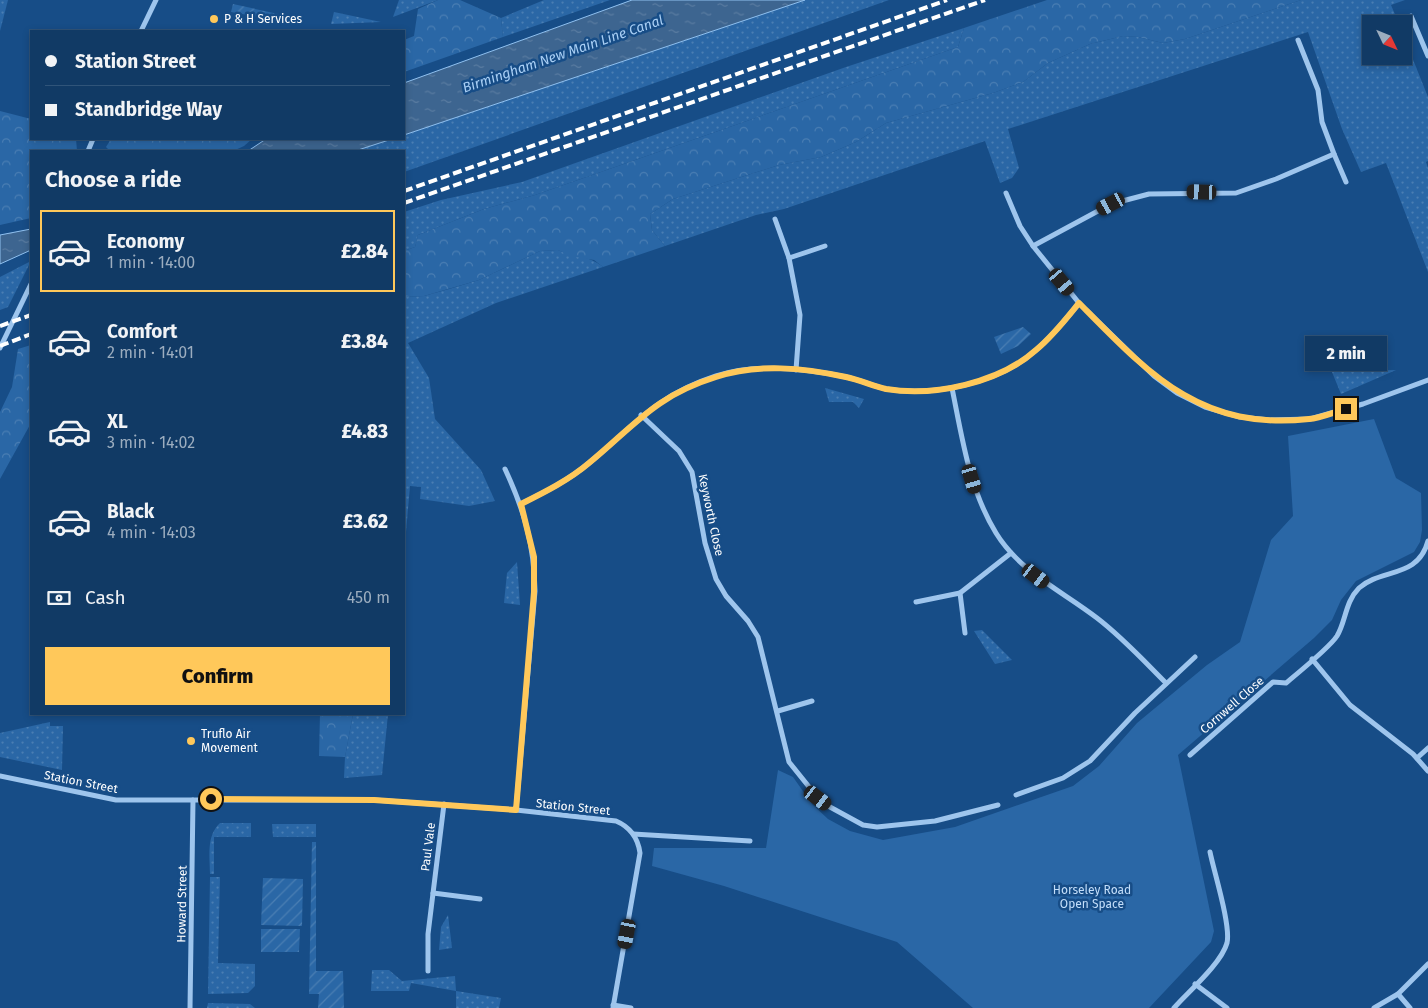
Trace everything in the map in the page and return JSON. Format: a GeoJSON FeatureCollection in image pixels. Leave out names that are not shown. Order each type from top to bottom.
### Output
{"type":"FeatureCollection","features":[{"type":"Feature","properties":{"kind":"street"},"geometry":{"type":"LineString","coordinates":[[142,30],[156,0]]}},
{"type":"Feature","properties":{"kind":"street"},"geometry":{"type":"LineString","coordinates":[[1412,18],[1428,56]]}},
{"type":"Feature","properties":{"kind":"street"},"geometry":{"type":"LineString","coordinates":[[1298,40],[1318,90],[1322,122],[1346,182]]}},
{"type":"Feature","properties":{"kind":"street"},"geometry":{"type":"LineString","coordinates":[[1033,246],[1111,204],[1149,194],[1236,193],[1276,179],[1334,154]]}},
{"type":"Feature","properties":{"kind":"street"},"geometry":{"type":"LineString","coordinates":[[1006,193],[1020,226],[1033,246],[1079,303],[1154,376],[1177,393],[1205,407],[1240,417],[1270,420],[1310,419],[1363,404],[1428,380]]}},
{"type":"Feature","properties":{"kind":"street"},"geometry":{"type":"LineString","coordinates":[[775,219],[789,258],[800,315],[796,370]]}},
{"type":"Feature","properties":{"kind":"street"},"geometry":{"type":"LineString","coordinates":[[789,258],[825,246]]}},
{"type":"Feature","properties":{"kind":"street"},"geometry":{"type":"LineString","coordinates":[[0,348],[30,286]]}},
{"type":"Feature","properties":{"kind":"street"},"geometry":{"type":"LineString","coordinates":[[521,504],[553,489],[589,464],[641,415],[670,394],[718,376],[754,367],[796,370],[846,377],[887,389],[925,391],[952,388],[982,380],[1035,352],[1058,329],[1079,303]]}},
{"type":"Feature","properties":{"kind":"street"},"geometry":{"type":"LineString","coordinates":[[952,388],[968,464],[977,494],[996,533],[1011,553],[1036,576],[1110,628],[1166,683]]}},
{"type":"Feature","properties":{"kind":"street","name":"Keyworth Close"},"geometry":{"type":"LineString","coordinates":[[641,415],[679,451],[692,472],[705,543],[716,580],[758,637],[761,656],[778,711],[789,762],[818,798],[863,825],[877,827],[935,821],[998,805]]}},
{"type":"Feature","properties":{"kind":"street"},"geometry":{"type":"LineString","coordinates":[[505,470],[521,504],[534,557],[534,592],[516,810]]}},
{"type":"Feature","properties":{"kind":"street","name":"Cornwell Close"},"geometry":{"type":"LineString","coordinates":[[1190,755],[1273,682],[1286,683],[1336,637],[1348,604],[1359,588],[1374,579],[1408,568],[1418,560],[1428,541]]}},
{"type":"Feature","properties":{"kind":"street"},"geometry":{"type":"LineString","coordinates":[[916,602],[960,593],[1011,553]]}},
{"type":"Feature","properties":{"kind":"street"},"geometry":{"type":"LineString","coordinates":[[960,593],[964,633]]}},
{"type":"Feature","properties":{"kind":"street"},"geometry":{"type":"LineString","coordinates":[[1016,795],[1063,778],[1090,761],[1166,683],[1195,657]]}},
{"type":"Feature","properties":{"kind":"street"},"geometry":{"type":"LineString","coordinates":[[1312,659],[1350,705],[1416,758],[1428,772]]}},
{"type":"Feature","properties":{"kind":"street"},"geometry":{"type":"LineString","coordinates":[[778,711],[812,701]]}},
{"type":"Feature","properties":{"kind":"street"},"geometry":{"type":"LineString","coordinates":[[1416,758],[1428,748]]}},
{"type":"Feature","properties":{"kind":"street","name":"Station Street"},"geometry":{"type":"LineString","coordinates":[[0,776],[116,800],[374,800],[444,804],[516,810],[616,822],[626,826],[633,834],[750,841]]}},
{"type":"Feature","properties":{"kind":"street","name":"Howard Street"},"geometry":{"type":"LineString","coordinates":[[190,1008],[193,800]]}},
{"type":"Feature","properties":{"kind":"street","name":"Paul Vale"},"geometry":{"type":"LineString","coordinates":[[428,971],[428,934],[444,804]]}},
{"type":"Feature","properties":{"kind":"street"},"geometry":{"type":"LineString","coordinates":[[631,1008],[613,1007],[640,853],[638,842],[633,834]]}},
{"type":"Feature","properties":{"kind":"street"},"geometry":{"type":"LineString","coordinates":[[1174,1008],[1220,958],[1227,942],[1227,927],[1210,852]]}},
{"type":"Feature","properties":{"kind":"street"},"geometry":{"type":"LineString","coordinates":[[433,893],[480,899]]}},
{"type":"Feature","properties":{"kind":"street"},"geometry":{"type":"LineString","coordinates":[[1374,1008],[1398,994],[1428,964]]}},
{"type":"Feature","properties":{"kind":"street"},"geometry":{"type":"LineString","coordinates":[[1195,984],[1227,1008]]}},
{"type":"Feature","properties":{"kind":"street"},"geometry":{"type":"LineString","coordinates":[[1398,994],[1410,1008]]}},
{"type":"Feature","properties":{"kind":"green space"},"geometry":{"type":"Polygon","coordinates":[[[0,0],[8,0],[0,31],[0,0]]]}},
{"type":"Feature","properties":{"kind":"green space"},"geometry":{"type":"Polygon","coordinates":[[[399,0],[438,0],[393,17],[399,0]]]}},
{"type":"Feature","properties":{"kind":"green space"},"geometry":{"type":"Polygon","coordinates":[[[438,0],[460,0],[501,18],[503,37],[405,72],[405,40],[414,36],[418,9],[438,0]]]}},
{"type":"Feature","properties":{"kind":"green space"},"geometry":{"type":"Polygon","coordinates":[[[544,0],[610,0],[503,37],[501,18],[544,0]]]}},
{"type":"Feature","properties":{"kind":"green space"},"geometry":{"type":"Polygon","coordinates":[[[805,0],[889,0],[405,172],[405,150],[358,150],[389,140],[405,140],[405,135],[805,0]]]}},
{"type":"Feature","properties":{"kind":"green space"},"geometry":{"type":"Polygon","coordinates":[[[1047,0],[1301,0],[1185,39],[1163,43],[1138,37],[1123,36],[1090,44],[1048,63],[1023,82],[993,93],[886,123],[856,142],[821,157],[779,165],[673,199],[650,214],[652,230],[665,246],[603,267],[594,260],[570,256],[558,250],[540,251],[479,280],[424,296],[405,297],[405,251],[415,247],[418,235],[484,209],[535,195],[958,47],[964,28],[1047,0]]]}},
{"type":"Feature","properties":{"kind":"green space"},"geometry":{"type":"Polygon","coordinates":[[[1301,0],[1405,0],[1391,5],[1395,15],[1362,15],[1362,65],[1412,65],[1412,57],[1428,97],[1428,161],[1426,162],[1428,168],[1428,272],[1386,163],[1361,172],[1342,129],[1308,32],[1008,129],[1019,168],[1012,178],[1000,183],[985,141],[784,209],[756,215],[665,246],[652,230],[650,214],[673,199],[779,165],[821,157],[856,142],[886,123],[993,93],[1023,82],[1048,63],[1090,44],[1123,36],[1138,37],[1163,43],[1185,39],[1301,0]]]}},
{"type":"Feature","properties":{"kind":"green space"},"geometry":{"type":"Polygon","coordinates":[[[233,4],[292,17],[291,23],[231,12],[233,4]]]}},
{"type":"Feature","properties":{"kind":"green space"},"geometry":{"type":"Polygon","coordinates":[[[334,12],[381,22],[331,24],[334,12]]]}},
{"type":"Feature","properties":{"kind":"green space"},"geometry":{"type":"Polygon","coordinates":[[[964,28],[958,47],[535,195],[484,209],[418,235],[415,247],[405,251],[405,212],[441,200],[522,182],[846,67],[964,28]]]}},
{"type":"Feature","properties":{"kind":"green space"},"geometry":{"type":"Polygon","coordinates":[[[0,111],[30,119],[30,140],[76,140],[77,150],[30,150],[30,218],[0,225],[0,111]]]}},
{"type":"Feature","properties":{"kind":"green space"},"geometry":{"type":"Polygon","coordinates":[[[110,140],[251,140],[235,150],[109,150],[106,147],[110,140]]]}},
{"type":"Feature","properties":{"kind":"green space"},"geometry":{"type":"Polygon","coordinates":[[[558,250],[593,261],[603,267],[496,303],[408,343],[429,378],[435,419],[481,470],[495,501],[469,506],[420,499],[421,487],[410,486],[405,544],[405,297],[424,296],[479,280],[540,251],[558,250]]]}},
{"type":"Feature","properties":{"kind":"green space"},"geometry":{"type":"Polygon","coordinates":[[[30,262],[8,307],[0,310],[0,277],[30,262]]]}},
{"type":"Feature","properties":{"kind":"green space"},"geometry":{"type":"Polygon","coordinates":[[[1023,327],[1031,334],[1018,346],[1001,354],[994,337],[1023,327]]]}},
{"type":"Feature","properties":{"kind":"green space"},"geometry":{"type":"Polygon","coordinates":[[[30,345],[30,425],[0,479],[0,412],[12,387],[18,349],[30,345]]]}},
{"type":"Feature","properties":{"kind":"green space"},"geometry":{"type":"Polygon","coordinates":[[[1396,370],[1341,394],[1332,372],[1396,370]]]}},
{"type":"Feature","properties":{"kind":"green space"},"geometry":{"type":"Polygon","coordinates":[[[825,388],[864,399],[859,408],[853,402],[829,402],[825,388]]]}},
{"type":"Feature","properties":{"kind":"green space","name":"Horseley Road Open Space"},"geometry":{"type":"Polygon","coordinates":[[[1374,419],[1396,478],[1421,493],[1422,530],[1420,542],[1414,552],[1356,581],[1341,600],[1332,620],[1314,638],[1178,755],[1214,931],[1211,942],[1149,1008],[973,1008],[897,942],[724,886],[652,866],[654,848],[766,848],[778,770],[793,777],[812,804],[828,819],[850,831],[883,840],[955,827],[1073,786],[1099,766],[1137,723],[1207,665],[1240,642],[1271,540],[1293,516],[1288,436],[1374,419]]]}},
{"type":"Feature","properties":{"kind":"green space"},"geometry":{"type":"Polygon","coordinates":[[[517,562],[520,605],[504,603],[507,573],[517,562]]]}},
{"type":"Feature","properties":{"kind":"green space"},"geometry":{"type":"Polygon","coordinates":[[[982,630],[1012,660],[995,664],[974,631],[982,630]]]}},
{"type":"Feature","properties":{"kind":"green space"},"geometry":{"type":"Polygon","coordinates":[[[320,715],[353,715],[345,757],[319,756],[320,715]]]}},
{"type":"Feature","properties":{"kind":"green space"},"geometry":{"type":"Polygon","coordinates":[[[353,715],[388,715],[382,775],[344,778],[345,757],[353,715]]]}},
{"type":"Feature","properties":{"kind":"green space"},"geometry":{"type":"Polygon","coordinates":[[[50,722],[50,726],[63,726],[62,770],[0,757],[0,733],[50,722]]]}},
{"type":"Feature","properties":{"kind":"green space"},"geometry":{"type":"Polygon","coordinates":[[[220,823],[251,823],[251,837],[214,837],[214,874],[210,874],[209,853],[211,840],[220,823]]]}},
{"type":"Feature","properties":{"kind":"green space"},"geometry":{"type":"Polygon","coordinates":[[[272,824],[316,824],[316,837],[273,837],[272,824]]]}},
{"type":"Feature","properties":{"kind":"green space"},"geometry":{"type":"Polygon","coordinates":[[[312,842],[316,842],[316,971],[343,971],[344,1008],[318,1008],[319,994],[309,994],[312,842]]]}},
{"type":"Feature","properties":{"kind":"green space"},"geometry":{"type":"Polygon","coordinates":[[[210,877],[220,877],[218,963],[255,964],[255,986],[248,993],[208,994],[210,877]]]}},
{"type":"Feature","properties":{"kind":"green space"},"geometry":{"type":"Polygon","coordinates":[[[263,878],[303,879],[302,926],[261,925],[263,878]]]}},
{"type":"Feature","properties":{"kind":"green space"},"geometry":{"type":"Polygon","coordinates":[[[448,915],[452,948],[439,950],[441,927],[448,915]]]}},
{"type":"Feature","properties":{"kind":"green space"},"geometry":{"type":"Polygon","coordinates":[[[261,929],[300,929],[299,952],[261,952],[261,929]]]}},
{"type":"Feature","properties":{"kind":"green space"},"geometry":{"type":"Polygon","coordinates":[[[372,970],[389,970],[402,981],[455,976],[456,991],[411,983],[409,991],[371,991],[372,970]]]}},
{"type":"Feature","properties":{"kind":"green space"},"geometry":{"type":"Polygon","coordinates":[[[456,991],[501,998],[499,1008],[456,1008],[456,991]]]}},
{"type":"Feature","properties":{"kind":"green space"},"geometry":{"type":"Polygon","coordinates":[[[208,1003],[250,1004],[255,1008],[207,1008],[208,1003]]]}},
{"type":"Feature","properties":{"kind":"water","name":"Birmingham New Main Line Canal"},"geometry":{"type":"Polygon","coordinates":[[[632,0],[805,0],[405,135],[405,83],[632,0]]]}},
{"type":"Feature","properties":{"kind":"water"},"geometry":{"type":"Polygon","coordinates":[[[264,140],[389,140],[358,150],[250,150],[264,140]]]}},
{"type":"Feature","properties":{"kind":"water"},"geometry":{"type":"Polygon","coordinates":[[[30,229],[30,250],[0,264],[0,235],[30,229]]]}},
{"type":"Feature","properties":{"kind":"railway"},"geometry":{"type":"LineString","coordinates":[[405,191],[947,0]]}},
{"type":"Feature","properties":{"kind":"railway"},"geometry":{"type":"LineString","coordinates":[[405,203],[985,0]]}},
{"type":"Feature","properties":{"kind":"railway"},"geometry":{"type":"LineString","coordinates":[[0,326],[30,315]]}},
{"type":"Feature","properties":{"kind":"railway"},"geometry":{"type":"LineString","coordinates":[[0,346],[30,334]]}},
{"type":"Feature","properties":{"kind":"place","name":"P & H Services"},"geometry":{"type":"Point","coordinates":[214,19]}},
{"type":"Feature","properties":{"kind":"place","name":"Truflo Air Movement"},"geometry":{"type":"Point","coordinates":[191,741]}},
{"type":"Feature","properties":{"kind":"route"},"geometry":{"type":"LineString","coordinates":[[211,799],[374,800],[516,810],[534,592],[534,557],[521,504],[553,489],[589,464],[641,415],[670,394],[705,380],[754,367],[796,370],[846,377],[887,389],[925,391],[952,388],[982,380],[1012,366],[1035,352],[1058,329],[1079,303],[1154,376],[1177,393],[1205,407],[1240,417],[1270,420],[1310,419],[1346,409]]}}]}
